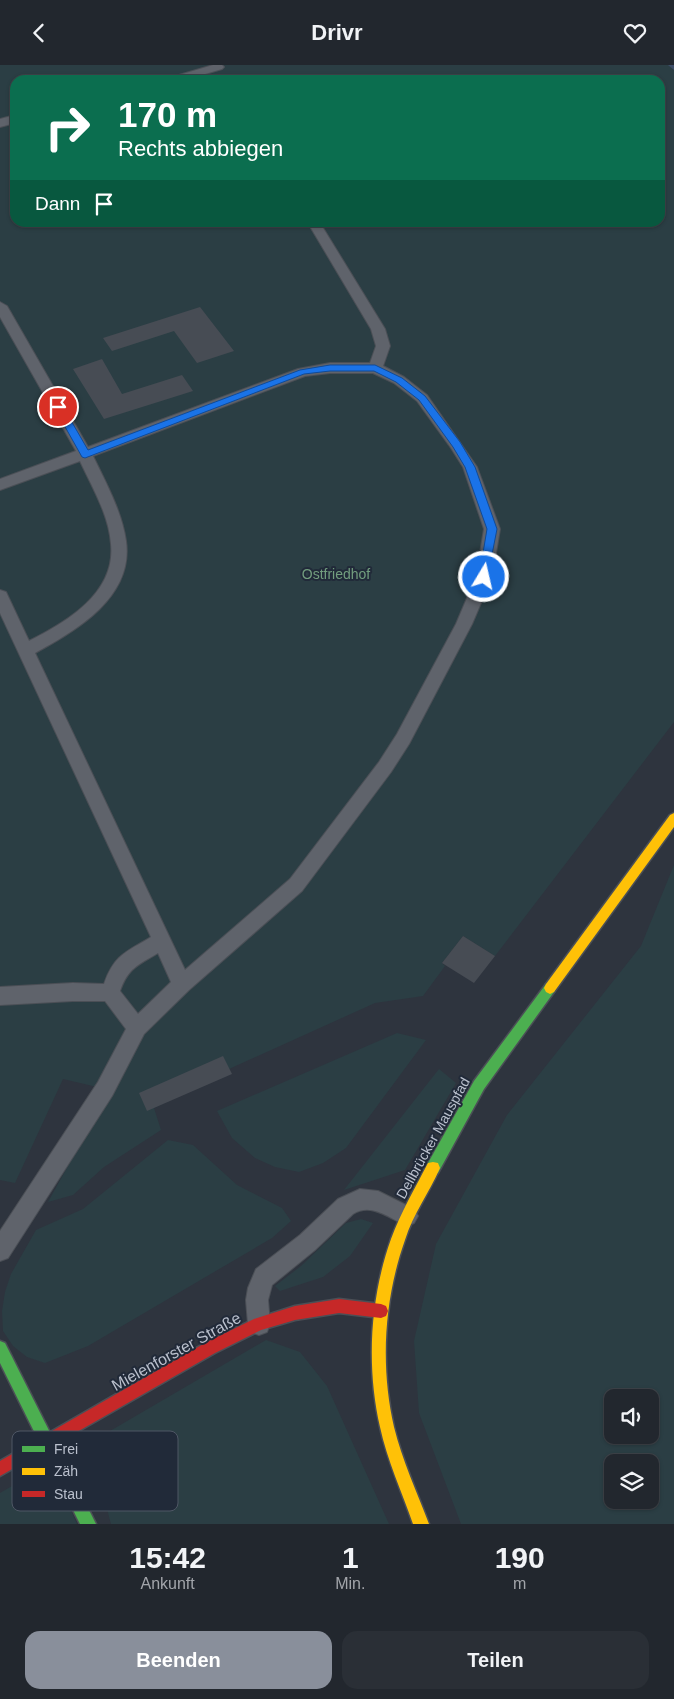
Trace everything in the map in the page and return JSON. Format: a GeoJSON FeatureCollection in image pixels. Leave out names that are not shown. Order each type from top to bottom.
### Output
{"type":"FeatureCollection","features":[{"type":"Feature","properties":{"kind":"main road","name":"Dellbrücker Mauspfad"},"geometry":{"type":"LineString","coordinates":[[421,1524],[387,1427],[379,1375],[381,1311],[393,1254],[407,1215],[479,1085],[674,818]]}},
{"type":"Feature","properties":{"kind":"main road","name":"Mielenforster Straße"},"geometry":{"type":"LineString","coordinates":[[65,1431],[210,1348],[259,1324],[294,1313],[339,1306],[381,1311]]}},
{"type":"Feature","properties":{"kind":"main road"},"geometry":{"type":"LineString","coordinates":[[0,1348],[43,1431]]}},
{"type":"Feature","properties":{"kind":"main road","name":"Mielenforster Straße"},"geometry":{"type":"LineString","coordinates":[[0,1469],[12,1462]]}},
{"type":"Feature","properties":{"kind":"main road"},"geometry":{"type":"LineString","coordinates":[[82,1511],[88,1524]]}},
{"type":"Feature","properties":{"kind":"lane"},"geometry":{"type":"LineString","coordinates":[[189,75],[218,66]]}},
{"type":"Feature","properties":{"kind":"lane"},"geometry":{"type":"LineString","coordinates":[[316,227],[378,329],[383,346],[375,368]]}},
{"type":"Feature","properties":{"kind":"lane"},"geometry":{"type":"LineString","coordinates":[[0,305],[85,455],[112,513],[119,539],[118,558],[112,579],[103,595],[84,616],[60,633],[27,651]]}},
{"type":"Feature","properties":{"kind":"lane"},"geometry":{"type":"LineString","coordinates":[[0,485],[85,455],[303,372],[330,368],[375,368],[399,380],[422,398],[470,467],[492,529],[484,577],[464,624],[403,739],[385,767],[296,885],[182,984],[137,1028],[105,1089],[0,1250]]}},
{"type":"Feature","properties":{"kind":"lane"},"geometry":{"type":"LineString","coordinates":[[0,596],[182,984]]}},
{"type":"Feature","properties":{"kind":"lane"},"geometry":{"type":"LineString","coordinates":[[110,993],[118,971],[131,959],[162,941]]}},
{"type":"Feature","properties":{"kind":"lane"},"geometry":{"type":"LineString","coordinates":[[0,996],[73,992],[110,993]]}},
{"type":"Feature","properties":{"kind":"lane"},"geometry":{"type":"LineString","coordinates":[[110,993],[137,1028]]}},
{"type":"Feature","properties":{"kind":"lane"},"geometry":{"type":"LineString","coordinates":[[259,1324],[256,1301],[259,1285],[264,1277],[324,1229],[342,1208],[350,1202],[362,1198],[378,1201],[407,1215]]}},
{"type":"Feature","properties":{"kind":"green space","name":"Ostfriedhof"},"geometry":{"type":"Polygon","coordinates":[[[0,65],[674,65],[674,722],[495,956],[463,936],[442,963],[445,966],[423,996],[375,1003],[229,1069],[154,1108],[161,1130],[104,1167],[73,1195],[48,1202],[110,1090],[63,1079],[15,1183],[0,1180],[0,65]]]}},
{"type":"Feature","properties":{"kind":"green space"},"geometry":{"type":"Polygon","coordinates":[[[674,865],[674,1524],[461,1524],[419,1413],[414,1341],[436,1244],[507,1115],[641,946],[674,865]]]}},
{"type":"Feature","properties":{"kind":"green space"},"geometry":{"type":"Polygon","coordinates":[[[397,1033],[426,1040],[346,1148],[323,1163],[299,1172],[275,1167],[255,1158],[232,1138],[217,1111],[397,1033]]]}},
{"type":"Feature","properties":{"kind":"green space"},"geometry":{"type":"Polygon","coordinates":[[[439,1069],[456,1083],[405,1170],[344,1190],[439,1069]]]}},
{"type":"Feature","properties":{"kind":"green space"},"geometry":{"type":"Polygon","coordinates":[[[168,1140],[193,1145],[237,1185],[282,1208],[291,1221],[272,1238],[88,1346],[45,1363],[27,1357],[13,1346],[3,1331],[2,1311],[5,1292],[11,1274],[36,1230],[83,1209],[168,1140]]]}},
{"type":"Feature","properties":{"kind":"green space"},"geometry":{"type":"Polygon","coordinates":[[[361,1219],[373,1223],[350,1256],[323,1277],[280,1291],[275,1286],[301,1266],[346,1223],[361,1219]]]}},
{"type":"Feature","properties":{"kind":"green space"},"geometry":{"type":"Polygon","coordinates":[[[266,1340],[300,1352],[327,1386],[389,1524],[111,1524],[108,1511],[178,1511],[178,1431],[110,1431],[266,1340]]]}},
{"type":"Feature","properties":{"kind":"green space"},"geometry":{"type":"Polygon","coordinates":[[[12,1486],[12,1511],[72,1511],[77,1524],[0,1524],[0,1493],[12,1486]]]}},
{"type":"Feature","properties":{"kind":"building"},"geometry":{"type":"Polygon","coordinates":[[[200,307],[234,351],[197,363],[174,331],[112,351],[103,338],[200,307]]]}},
{"type":"Feature","properties":{"kind":"building"},"geometry":{"type":"Polygon","coordinates":[[[102,359],[122,394],[182,375],[193,391],[104,419],[73,369],[102,359]]]}},
{"type":"Feature","properties":{"kind":"building"},"geometry":{"type":"Polygon","coordinates":[[[463,936],[495,956],[474,983],[442,963],[463,936]]]}},
{"type":"Feature","properties":{"kind":"building"},"geometry":{"type":"Polygon","coordinates":[[[223,1056],[232,1074],[147,1111],[139,1093],[223,1056]]]}},
{"type":"Feature","properties":{"kind":"waterway"},"geometry":{"type":"LineString","coordinates":[[671,65],[674,68]]}},
{"type":"Feature","properties":{"kind":"traffic: fast"},"geometry":{"type":"LineString","coordinates":[[433,1168],[479,1085],[550,988]]}},
{"type":"Feature","properties":{"kind":"traffic: fast"},"geometry":{"type":"LineString","coordinates":[[0,1348],[42,1431]]}},
{"type":"Feature","properties":{"kind":"traffic: fast"},"geometry":{"type":"LineString","coordinates":[[82,1511],[88,1524]]}},
{"type":"Feature","properties":{"kind":"traffic: slow"},"geometry":{"type":"LineString","coordinates":[[550,988],[674,818]]}},
{"type":"Feature","properties":{"kind":"traffic: slow"},"geometry":{"type":"LineString","coordinates":[[421,1524],[398,1464],[387,1427],[379,1375],[379,1348],[384,1292],[390,1264],[408,1215],[433,1168]]}},
{"type":"Feature","properties":{"kind":"traffic: jam"},"geometry":{"type":"LineString","coordinates":[[66,1431],[210,1348],[259,1324],[295,1313],[339,1306],[381,1311]]}},
{"type":"Feature","properties":{"kind":"traffic: jam"},"geometry":{"type":"LineString","coordinates":[[0,1469],[12,1462]]}},
{"type":"Feature","properties":{"kind":"route"},"geometry":{"type":"LineString","coordinates":[[58,407],[85,455],[303,372],[330,368],[375,368],[399,380],[422,398],[470,467],[492,529],[484,577]]}}]}
